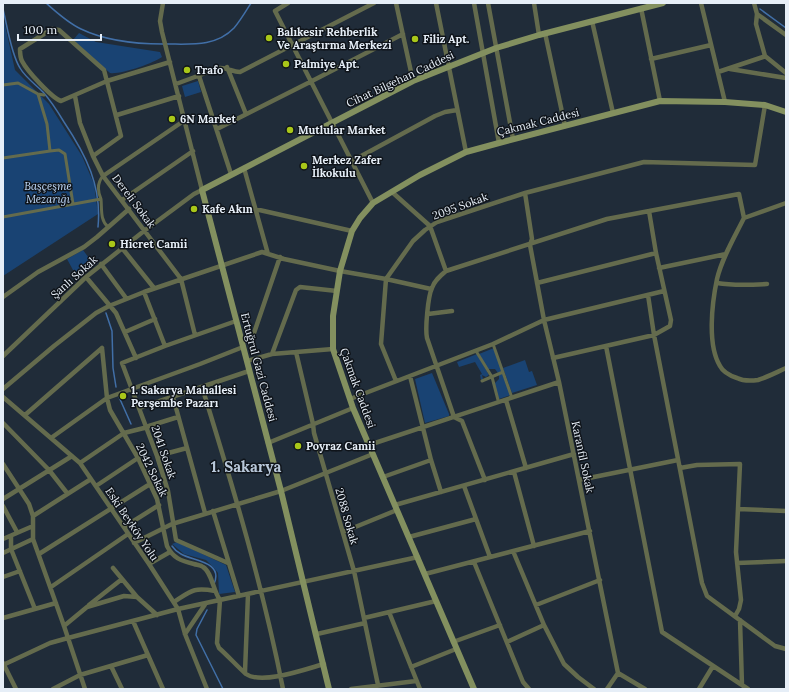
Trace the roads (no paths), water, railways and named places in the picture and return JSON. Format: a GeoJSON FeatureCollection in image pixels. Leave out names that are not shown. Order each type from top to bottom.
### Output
{"type":"FeatureCollection","features":[{"type":"Feature","properties":{"kind":"main road","name":"Cihat Bilgehan Caddesi"},"geometry":{"type":"LineString","coordinates":[[202,190],[413,81],[449,66],[496,48],[542,34],[663,3]]}},
{"type":"Feature","properties":{"kind":"main road","name":"Çakmak Caddesi"},"geometry":{"type":"LineString","coordinates":[[474,689],[353,408],[333,349],[333,316],[340,271],[352,231],[360,218],[373,203],[420,175],[466,152],[499,142],[660,101],[725,102],[766,105],[786,112]]}},
{"type":"Feature","properties":{"kind":"main road","name":"Ertuğrul Gazi Caddesi"},"geometry":{"type":"LineString","coordinates":[[202,190],[281,491],[329,689]]}},
{"type":"Feature","properties":{"kind":"street","name":"Ertuğrul Gazi Caddesi"},"geometry":{"type":"LineString","coordinates":[[163,3],[160,21],[162,32],[202,190]]}},
{"type":"Feature","properties":{"kind":"street"},"geometry":{"type":"LineString","coordinates":[[288,3],[275,11],[373,203]]}},
{"type":"Feature","properties":{"kind":"street"},"geometry":{"type":"LineString","coordinates":[[176,84],[219,68],[227,67],[240,72],[374,3]]}},
{"type":"Feature","properties":{"kind":"street"},"geometry":{"type":"LineString","coordinates":[[396,3],[413,81]]}},
{"type":"Feature","properties":{"kind":"street"},"geometry":{"type":"LineString","coordinates":[[436,3],[466,152]]}},
{"type":"Feature","properties":{"kind":"street"},"geometry":{"type":"LineString","coordinates":[[474,3],[499,142]]}},
{"type":"Feature","properties":{"kind":"street"},"geometry":{"type":"LineString","coordinates":[[488,3],[513,139]]}},
{"type":"Feature","properties":{"kind":"street"},"geometry":{"type":"LineString","coordinates":[[534,3],[565,126]]}},
{"type":"Feature","properties":{"kind":"street"},"geometry":{"type":"LineString","coordinates":[[701,3],[725,102]]}},
{"type":"Feature","properties":{"kind":"street"},"geometry":{"type":"LineString","coordinates":[[754,3],[757,14],[756,24],[765,56],[786,73]]}},
{"type":"Feature","properties":{"kind":"street"},"geometry":{"type":"LineString","coordinates":[[641,8],[660,101]]}},
{"type":"Feature","properties":{"kind":"street"},"geometry":{"type":"LineString","coordinates":[[757,14],[786,35]]}},
{"type":"Feature","properties":{"kind":"street"},"geometry":{"type":"LineString","coordinates":[[592,21],[613,113]]}},
{"type":"Feature","properties":{"kind":"street"},"geometry":{"type":"LineString","coordinates":[[93,156],[121,136],[117,114],[107,80],[104,70],[60,30],[52,30],[20,49],[21,60],[27,70],[55,98],[61,101],[75,96],[107,80],[170,62]]}},
{"type":"Feature","properties":{"kind":"street"},"geometry":{"type":"LineString","coordinates":[[217,129],[312,82],[403,34]]}},
{"type":"Feature","properties":{"kind":"street"},"geometry":{"type":"LineString","coordinates":[[652,59],[711,44]]}},
{"type":"Feature","properties":{"kind":"street"},"geometry":{"type":"LineString","coordinates":[[718,72],[763,57]]}},
{"type":"Feature","properties":{"kind":"street"},"geometry":{"type":"LineString","coordinates":[[227,67],[246,114]]}},
{"type":"Feature","properties":{"kind":"street"},"geometry":{"type":"LineString","coordinates":[[730,69],[786,78]]}},
{"type":"Feature","properties":{"kind":"street"},"geometry":{"type":"LineString","coordinates":[[199,76],[231,174]]}},
{"type":"Feature","properties":{"kind":"street"},"geometry":{"type":"LineString","coordinates":[[3,85],[18,83],[38,94],[44,95]]}},
{"type":"Feature","properties":{"kind":"street"},"geometry":{"type":"LineString","coordinates":[[38,94],[47,124],[50,151]]}},
{"type":"Feature","properties":{"kind":"street","name":"Dereli Sokak"},"geometry":{"type":"LineString","coordinates":[[75,96],[80,122],[93,156],[104,176],[181,279],[195,335]]}},
{"type":"Feature","properties":{"kind":"street"},"geometry":{"type":"LineString","coordinates":[[117,114],[179,96]]}},
{"type":"Feature","properties":{"kind":"street","name":"2095 Sokak"},"geometry":{"type":"LineString","coordinates":[[386,279],[413,241],[430,226],[437,222],[525,193],[644,162],[755,165],[766,105]]}},
{"type":"Feature","properties":{"kind":"street"},"geometry":{"type":"LineString","coordinates":[[352,161],[435,116],[445,112],[457,110]]}},
{"type":"Feature","properties":{"kind":"street"},"geometry":{"type":"LineString","coordinates":[[108,227],[104,223],[102,216],[99,200],[99,181],[185,120]]}},
{"type":"Feature","properties":{"kind":"street"},"geometry":{"type":"LineString","coordinates":[[3,158],[60,150],[65,154],[73,204]]}},
{"type":"Feature","properties":{"kind":"street"},"geometry":{"type":"LineString","coordinates":[[122,200],[193,151]]}},
{"type":"Feature","properties":{"kind":"street"},"geometry":{"type":"LineString","coordinates":[[244,168],[268,254]]}},
{"type":"Feature","properties":{"kind":"street","name":"Şanlı Sokak"},"geometry":{"type":"LineString","coordinates":[[3,356],[101,264],[194,194],[202,190]]}},
{"type":"Feature","properties":{"kind":"street"},"geometry":{"type":"LineString","coordinates":[[392,192],[430,226],[446,271]]}},
{"type":"Feature","properties":{"kind":"street","name":"Karanfil Sokak"},"geometry":{"type":"LineString","coordinates":[[525,193],[532,239],[530,245],[544,320],[559,382],[618,673]]}},
{"type":"Feature","properties":{"kind":"street"},"geometry":{"type":"LineString","coordinates":[[485,480],[462,420],[454,417],[435,366],[425,331],[431,289],[436,281],[446,271],[607,219],[739,194],[744,218],[726,254],[717,283],[711,332],[714,352],[720,367],[732,376],[743,380],[756,380],[773,375],[786,368]]}},
{"type":"Feature","properties":{"kind":"street"},"geometry":{"type":"LineString","coordinates":[[3,216],[99,200]]}},
{"type":"Feature","properties":{"kind":"street"},"geometry":{"type":"LineString","coordinates":[[744,218],[786,203]]}},
{"type":"Feature","properties":{"kind":"street"},"geometry":{"type":"LineString","coordinates":[[3,297],[38,272],[84,247],[128,209]]}},
{"type":"Feature","properties":{"kind":"street"},"geometry":{"type":"LineString","coordinates":[[255,209],[352,231]]}},
{"type":"Feature","properties":{"kind":"street"},"geometry":{"type":"LineString","coordinates":[[553,358],[654,335],[670,326],[671,320],[659,268],[649,211]]}},
{"type":"Feature","properties":{"kind":"street"},"geometry":{"type":"LineString","coordinates":[[122,248],[154,288]]}},
{"type":"Feature","properties":{"kind":"street"},"geometry":{"type":"LineString","coordinates":[[3,389],[96,313],[109,306],[154,288],[262,252],[340,271],[431,289]]}},
{"type":"Feature","properties":{"kind":"street"},"geometry":{"type":"LineString","coordinates":[[537,283],[656,253]]}},
{"type":"Feature","properties":{"kind":"street"},"geometry":{"type":"LineString","coordinates":[[659,268],[726,254]]}},
{"type":"Feature","properties":{"kind":"street"},"geometry":{"type":"LineString","coordinates":[[241,339],[249,337],[254,332],[280,257]]}},
{"type":"Feature","properties":{"kind":"street"},"geometry":{"type":"LineString","coordinates":[[101,264],[126,298]]}},
{"type":"Feature","properties":{"kind":"street"},"geometry":{"type":"LineString","coordinates":[[86,277],[116,313],[136,358],[236,321]]}},
{"type":"Feature","properties":{"kind":"street"},"geometry":{"type":"LineString","coordinates":[[386,279],[381,344],[396,381]]}},
{"type":"Feature","properties":{"kind":"street"},"geometry":{"type":"LineString","coordinates":[[717,283],[742,286],[767,284]]}},
{"type":"Feature","properties":{"kind":"street"},"geometry":{"type":"LineString","coordinates":[[272,354],[296,290],[300,288],[337,291]]}},
{"type":"Feature","properties":{"kind":"street"},"geometry":{"type":"LineString","coordinates":[[350,399],[476,351],[544,320],[664,291]]}},
{"type":"Feature","properties":{"kind":"street"},"geometry":{"type":"LineString","coordinates":[[144,292],[165,346]]}},
{"type":"Feature","properties":{"kind":"street"},"geometry":{"type":"LineString","coordinates":[[648,295],[654,335],[702,583],[707,596],[775,646],[786,649]]}},
{"type":"Feature","properties":{"kind":"street"},"geometry":{"type":"LineString","coordinates":[[428,314],[452,311]]}},
{"type":"Feature","properties":{"kind":"street"},"geometry":{"type":"LineString","coordinates":[[125,332],[155,319]]}},
{"type":"Feature","properties":{"kind":"street"},"geometry":{"type":"LineString","coordinates":[[493,344],[512,395]]}},
{"type":"Feature","properties":{"kind":"street"},"geometry":{"type":"LineString","coordinates":[[606,346],[662,632],[748,689]]}},
{"type":"Feature","properties":{"kind":"street"},"geometry":{"type":"LineString","coordinates":[[51,438],[107,398],[243,347]]}},
{"type":"Feature","properties":{"kind":"street","name":"2042 Sokak"},"geometry":{"type":"LineString","coordinates":[[25,415],[102,348],[107,398],[110,410],[138,458],[159,505],[164,537],[170,552]]}},
{"type":"Feature","properties":{"kind":"street"},"geometry":{"type":"LineString","coordinates":[[246,361],[272,354],[333,349]]}},
{"type":"Feature","properties":{"kind":"street"},"geometry":{"type":"LineString","coordinates":[[476,351],[492,377],[498,400]]}},
{"type":"Feature","properties":{"kind":"street","name":"2088 Sokak"},"geometry":{"type":"LineString","coordinates":[[296,352],[314,433],[354,571],[378,685]]}},
{"type":"Feature","properties":{"kind":"street","name":"2041 Sokak"},"geometry":{"type":"LineString","coordinates":[[136,358],[122,364],[157,456],[168,491],[172,524],[176,540],[228,563]]}},
{"type":"Feature","properties":{"kind":"street"},"geometry":{"type":"LineString","coordinates":[[139,408],[249,371]]}},
{"type":"Feature","properties":{"kind":"street"},"geometry":{"type":"LineString","coordinates":[[482,381],[503,372]]}},
{"type":"Feature","properties":{"kind":"street"},"geometry":{"type":"LineString","coordinates":[[410,376],[431,460],[442,492]]}},
{"type":"Feature","properties":{"kind":"street"},"geometry":{"type":"LineString","coordinates":[[369,445],[559,382]]}},
{"type":"Feature","properties":{"kind":"street"},"geometry":{"type":"LineString","coordinates":[[202,387],[238,504],[261,591],[283,689]]}},
{"type":"Feature","properties":{"kind":"street","name":"Eski Beyköy Yolu"},"geometry":{"type":"LineString","coordinates":[[3,397],[80,463],[174,602],[207,689]]}},
{"type":"Feature","properties":{"kind":"street"},"geometry":{"type":"LineString","coordinates":[[173,397],[205,514]]}},
{"type":"Feature","properties":{"kind":"street"},"geometry":{"type":"LineString","coordinates":[[506,400],[526,468]]}},
{"type":"Feature","properties":{"kind":"street"},"geometry":{"type":"LineString","coordinates":[[268,443],[353,408]]}},
{"type":"Feature","properties":{"kind":"street"},"geometry":{"type":"LineString","coordinates":[[80,463],[124,433],[178,417]]}},
{"type":"Feature","properties":{"kind":"street"},"geometry":{"type":"LineString","coordinates":[[3,423],[49,470],[67,493]]}},
{"type":"Feature","properties":{"kind":"street"},"geometry":{"type":"LineString","coordinates":[[157,456],[187,448]]}},
{"type":"Feature","properties":{"kind":"street"},"geometry":{"type":"LineString","coordinates":[[134,543],[172,524],[281,491],[373,454]]}},
{"type":"Feature","properties":{"kind":"street"},"geometry":{"type":"LineString","coordinates":[[343,532],[396,508],[442,492],[574,454]]}},
{"type":"Feature","properties":{"kind":"street"},"geometry":{"type":"LineString","coordinates":[[3,499],[72,456]]}},
{"type":"Feature","properties":{"kind":"street"},"geometry":{"type":"LineString","coordinates":[[96,486],[138,458]]}},
{"type":"Feature","properties":{"kind":"street"},"geometry":{"type":"LineString","coordinates":[[383,477],[431,460]]}},
{"type":"Feature","properties":{"kind":"street"},"geometry":{"type":"LineString","coordinates":[[579,480],[678,460]]}},
{"type":"Feature","properties":{"kind":"street"},"geometry":{"type":"LineString","coordinates":[[3,464],[29,504],[33,516],[33,539],[51,587],[85,689]]}},
{"type":"Feature","properties":{"kind":"street"},"geometry":{"type":"LineString","coordinates":[[680,468],[697,465],[740,464],[737,563],[741,600],[739,609],[735,616]]}},
{"type":"Feature","properties":{"kind":"street"},"geometry":{"type":"LineString","coordinates":[[514,472],[534,546]]}},
{"type":"Feature","properties":{"kind":"street"},"geometry":{"type":"LineString","coordinates":[[33,516],[90,479]]}},
{"type":"Feature","properties":{"kind":"street"},"geometry":{"type":"LineString","coordinates":[[39,554],[150,484]]}},
{"type":"Feature","properties":{"kind":"street"},"geometry":{"type":"LineString","coordinates":[[464,486],[490,557]]}},
{"type":"Feature","properties":{"kind":"street"},"geometry":{"type":"LineString","coordinates":[[124,527],[159,505]]}},
{"type":"Feature","properties":{"kind":"street"},"geometry":{"type":"LineString","coordinates":[[3,506],[17,532]]}},
{"type":"Feature","properties":{"kind":"street"},"geometry":{"type":"LineString","coordinates":[[738,509],[786,511]]}},
{"type":"Feature","properties":{"kind":"street"},"geometry":{"type":"LineString","coordinates":[[212,511],[238,596]]}},
{"type":"Feature","properties":{"kind":"street"},"geometry":{"type":"LineString","coordinates":[[409,537],[476,519]]}},
{"type":"Feature","properties":{"kind":"street"},"geometry":{"type":"LineString","coordinates":[[3,539],[33,526]]}},
{"type":"Feature","properties":{"kind":"street"},"geometry":{"type":"LineString","coordinates":[[425,574],[590,531]]}},
{"type":"Feature","properties":{"kind":"street"},"geometry":{"type":"LineString","coordinates":[[51,587],[128,534]]}},
{"type":"Feature","properties":{"kind":"street"},"geometry":{"type":"LineString","coordinates":[[11,536],[11,549],[35,609]]}},
{"type":"Feature","properties":{"kind":"street"},"geometry":{"type":"LineString","coordinates":[[3,553],[33,539]]}},
{"type":"Feature","properties":{"kind":"street"},"geometry":{"type":"LineString","coordinates":[[513,551],[544,625],[564,664],[594,689]]}},
{"type":"Feature","properties":{"kind":"street"},"geometry":{"type":"LineString","coordinates":[[149,564],[170,552],[177,559],[204,567],[210,576],[220,600],[217,642],[219,648],[247,675],[260,678],[281,676],[324,664]]}},
{"type":"Feature","properties":{"kind":"street"},"geometry":{"type":"LineString","coordinates":[[16,689],[3,664],[50,643],[206,603],[418,557]]}},
{"type":"Feature","properties":{"kind":"street"},"geometry":{"type":"LineString","coordinates":[[737,563],[786,561]]}},
{"type":"Feature","properties":{"kind":"street"},"geometry":{"type":"LineString","coordinates":[[474,562],[526,688]]}},
{"type":"Feature","properties":{"kind":"street"},"geometry":{"type":"LineString","coordinates":[[113,568],[137,597],[157,615]]}},
{"type":"Feature","properties":{"kind":"street"},"geometry":{"type":"LineString","coordinates":[[3,578],[20,571]]}},
{"type":"Feature","properties":{"kind":"street"},"geometry":{"type":"LineString","coordinates":[[64,626],[122,579]]}},
{"type":"Feature","properties":{"kind":"street"},"geometry":{"type":"LineString","coordinates":[[536,605],[600,580]]}},
{"type":"Feature","properties":{"kind":"street"},"geometry":{"type":"LineString","coordinates":[[174,602],[193,590],[204,589],[215,591]]}},
{"type":"Feature","properties":{"kind":"street"},"geometry":{"type":"LineString","coordinates":[[245,672],[248,594]]}},
{"type":"Feature","properties":{"kind":"street"},"geometry":{"type":"LineString","coordinates":[[87,607],[124,596],[137,597]]}},
{"type":"Feature","properties":{"kind":"street"},"geometry":{"type":"LineString","coordinates":[[316,634],[388,612],[436,601]]}},
{"type":"Feature","properties":{"kind":"street"},"geometry":{"type":"LineString","coordinates":[[3,618],[56,603]]}},
{"type":"Feature","properties":{"kind":"street"},"geometry":{"type":"LineString","coordinates":[[185,634],[206,603]]}},
{"type":"Feature","properties":{"kind":"street"},"geometry":{"type":"LineString","coordinates":[[388,612],[420,689]]}},
{"type":"Feature","properties":{"kind":"street"},"geometry":{"type":"LineString","coordinates":[[740,620],[742,685]]}},
{"type":"Feature","properties":{"kind":"street"},"geometry":{"type":"LineString","coordinates":[[133,621],[163,689]]}},
{"type":"Feature","properties":{"kind":"street"},"geometry":{"type":"LineString","coordinates":[[453,642],[500,625]]}},
{"type":"Feature","properties":{"kind":"street"},"geometry":{"type":"LineString","coordinates":[[508,642],[544,625]]}},
{"type":"Feature","properties":{"kind":"street"},"geometry":{"type":"LineString","coordinates":[[411,667],[456,650]]}},
{"type":"Feature","properties":{"kind":"street"},"geometry":{"type":"LineString","coordinates":[[53,689],[80,675],[148,655]]}},
{"type":"Feature","properties":{"kind":"street"},"geometry":{"type":"LineString","coordinates":[[111,666],[122,689]]}},
{"type":"Feature","properties":{"kind":"street"},"geometry":{"type":"LineString","coordinates":[[698,689],[713,666]]}},
{"type":"Feature","properties":{"kind":"street"},"geometry":{"type":"LineString","coordinates":[[608,689],[618,673],[645,689]]}},
{"type":"Feature","properties":{"kind":"street"},"geometry":{"type":"LineString","coordinates":[[351,689],[416,681]]}},
{"type":"Feature","properties":{"kind":"waterway"},"geometry":{"type":"LineString","coordinates":[[46,3],[71,24],[91,33],[121,41],[163,44]]}},
{"type":"Feature","properties":{"kind":"waterway"},"geometry":{"type":"LineString","coordinates":[[167,44],[194,44],[219,39],[234,28],[251,3]]}},
{"type":"Feature","properties":{"kind":"waterway"},"geometry":{"type":"LineString","coordinates":[[3,9],[12,47],[20,68],[52,103],[72,134],[91,172],[95,184],[99,212],[98,227]]}},
{"type":"Feature","properties":{"kind":"waterway"},"geometry":{"type":"LineString","coordinates":[[760,9],[786,28]]}},
{"type":"Feature","properties":{"kind":"waterway"},"geometry":{"type":"LineString","coordinates":[[106,313],[112,331],[113,368],[116,387]]}},
{"type":"Feature","properties":{"kind":"waterway"},"geometry":{"type":"LineString","coordinates":[[119,397],[131,424]]}},
{"type":"Feature","properties":{"kind":"waterway"},"geometry":{"type":"LineString","coordinates":[[172,546],[181,554],[211,566],[215,571],[216,576],[214,584]]}},
{"type":"Feature","properties":{"kind":"waterway"},"geometry":{"type":"LineString","coordinates":[[207,610],[197,629],[196,635],[223,689]]}},
{"type":"Feature","properties":{"kind":"place","name":"Balıkesir Rehberlik Ve Araştırma Merkezi"},"geometry":{"type":"Point","coordinates":[269,38]}},
{"type":"Feature","properties":{"kind":"place","name":"Filiz Apt."},"geometry":{"type":"Point","coordinates":[415,39]}},
{"type":"Feature","properties":{"kind":"place","name":"Palmiye Apt."},"geometry":{"type":"Point","coordinates":[286,64]}},
{"type":"Feature","properties":{"kind":"place","name":"Trafo"},"geometry":{"type":"Point","coordinates":[187,70]}},
{"type":"Feature","properties":{"kind":"place","name":"6N Market"},"geometry":{"type":"Point","coordinates":[172,119]}},
{"type":"Feature","properties":{"kind":"place","name":"Mutlular Market"},"geometry":{"type":"Point","coordinates":[290,130]}},
{"type":"Feature","properties":{"kind":"place","name":"Merkez Zafer İlkokulu"},"geometry":{"type":"Point","coordinates":[304,166]}},
{"type":"Feature","properties":{"kind":"place","name":"Kafe Akın"},"geometry":{"type":"Point","coordinates":[194,209]}},
{"type":"Feature","properties":{"kind":"place","name":"Hicret Camii"},"geometry":{"type":"Point","coordinates":[112,244]}},
{"type":"Feature","properties":{"kind":"place","name":"1. Sakarya Mahallesi Perşembe Pazarı"},"geometry":{"type":"Point","coordinates":[123,396]}},
{"type":"Feature","properties":{"kind":"place","name":"Poyraz Camii"},"geometry":{"type":"Point","coordinates":[298,446]}},
{"type":"Feature","properties":{"kind":"district","name":"1. Sakarya"},"geometry":{"type":"Point","coordinates":[246,467]}},
{"type":"Feature","properties":{"kind":"park label","name":"Başçeşme Mezarığı"},"geometry":{"type":"Point","coordinates":[48,192]}}]}
